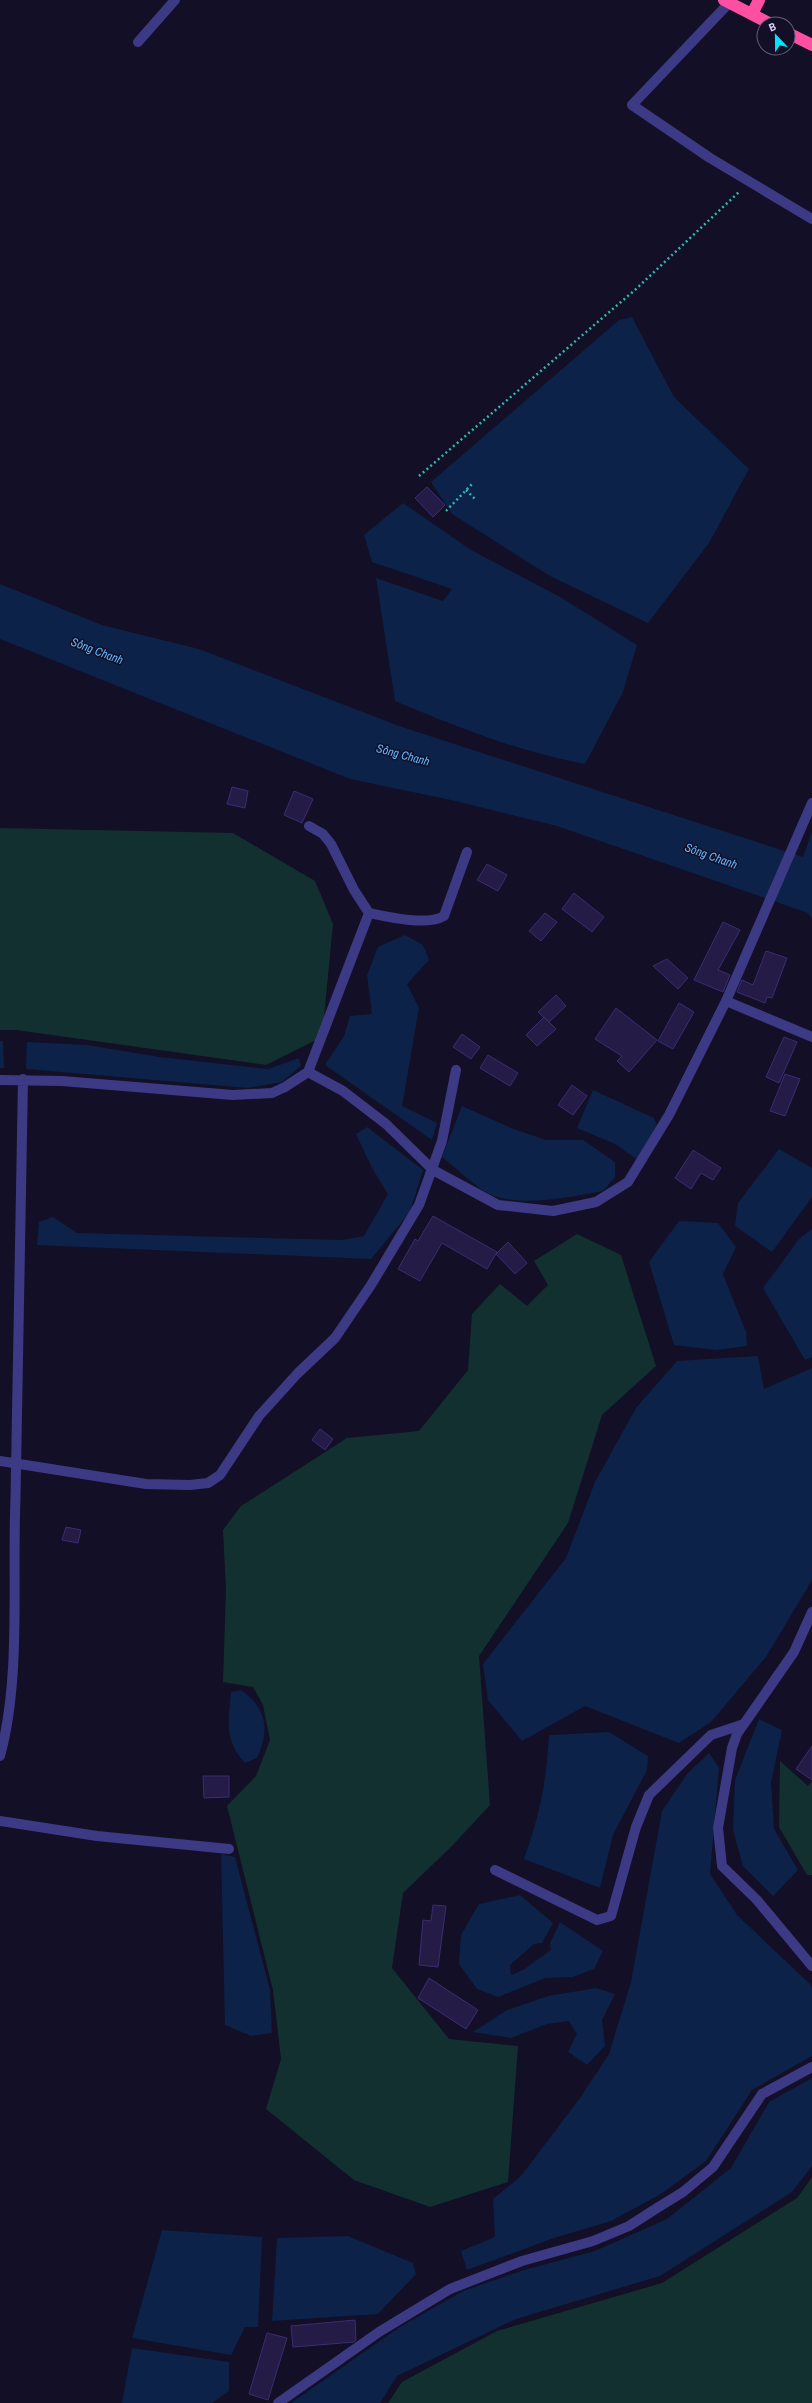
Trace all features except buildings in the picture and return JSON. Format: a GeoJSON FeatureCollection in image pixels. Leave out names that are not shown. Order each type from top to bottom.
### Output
{"type":"FeatureCollection","features":[{"type":"Feature","properties":{"kind":"highway"},"geometry":{"type":"LineString","coordinates":[[752,14],[760,0]]}},
{"type":"Feature","properties":{"kind":"highway"},"geometry":{"type":"LineString","coordinates":[[727,1],[756,16]]}},
{"type":"Feature","properties":{"kind":"highway"},"geometry":{"type":"LineString","coordinates":[[796,37],[812,45]]}},
{"type":"Feature","properties":{"kind":"street"},"geometry":{"type":"LineString","coordinates":[[138,42],[175,0]]}},
{"type":"Feature","properties":{"kind":"street"},"geometry":{"type":"LineString","coordinates":[[727,1],[632,105],[710,158],[812,219]]}},
{"type":"Feature","properties":{"kind":"street"},"geometry":{"type":"LineString","coordinates":[[308,1072],[343,1091],[380,1119],[433,1170],[498,1205],[553,1211],[596,1202],[628,1182],[670,1115],[726,1001],[812,803]]}},
{"type":"Feature","properties":{"kind":"street"},"geometry":{"type":"LineString","coordinates":[[309,826],[323,834],[331,844],[348,878],[369,912],[386,916],[432,920],[444,916],[467,852]]}},
{"type":"Feature","properties":{"kind":"street"},"geometry":{"type":"LineString","coordinates":[[0,1080],[62,1080],[232,1096],[272,1093],[285,1087],[308,1072],[369,912]]}},
{"type":"Feature","properties":{"kind":"street"},"geometry":{"type":"LineString","coordinates":[[726,1001],[812,1037]]}},
{"type":"Feature","properties":{"kind":"street"},"geometry":{"type":"LineString","coordinates":[[0,1461],[146,1484],[190,1485],[208,1483],[220,1475],[259,1416],[298,1373],[335,1338],[371,1285],[419,1206],[442,1141],[456,1070]]}},
{"type":"Feature","properties":{"kind":"street"},"geometry":{"type":"LineString","coordinates":[[0,1756],[5,1739],[12,1676],[18,1463],[23,1079]]}},
{"type":"Feature","properties":{"kind":"street"},"geometry":{"type":"LineString","coordinates":[[812,1612],[794,1652],[737,1734],[732,1748],[718,1828],[722,1866],[757,1900],[812,1966]]}},
{"type":"Feature","properties":{"kind":"street"},"geometry":{"type":"LineString","coordinates":[[496,1870],[597,1920],[611,1916],[636,1827],[649,1795],[711,1735],[744,1724]]}},
{"type":"Feature","properties":{"kind":"street"},"geometry":{"type":"LineString","coordinates":[[0,1821],[96,1836],[229,1849]]}},
{"type":"Feature","properties":{"kind":"street"},"geometry":{"type":"LineString","coordinates":[[278,2403],[379,2332],[450,2289],[528,2259],[594,2241],[629,2226],[683,2192],[713,2168],[762,2094],[812,2067]]}},
{"type":"Feature","properties":{"kind":"path"},"geometry":{"type":"LineString","coordinates":[[419,476],[636,289],[750,182]]}},
{"type":"Feature","properties":{"kind":"path"},"geometry":{"type":"LineString","coordinates":[[446,511],[472,484]]}},
{"type":"Feature","properties":{"kind":"path"},"geometry":{"type":"LineString","coordinates":[[466,490],[475,499]]}},
{"type":"Feature","properties":{"kind":"green space"},"geometry":{"type":"Polygon","coordinates":[[[0,828],[233,833],[315,881],[333,924],[322,1037],[266,1065],[16,1030],[0,1030],[0,828]]]}},
{"type":"Feature","properties":{"kind":"green space"},"geometry":{"type":"Polygon","coordinates":[[[577,1234],[621,1255],[656,1366],[602,1415],[568,1523],[479,1656],[490,1805],[452,1846],[403,1893],[392,1968],[449,2039],[518,2046],[508,2182],[430,2207],[354,2180],[266,2109],[281,2059],[273,1990],[227,1806],[256,1776],[270,1740],[263,1705],[253,1687],[223,1682],[226,1589],[223,1530],[241,1506],[347,1438],[419,1431],[468,1370],[472,1314],[500,1284],[527,1306],[548,1285],[534,1261],[577,1234]]]}},
{"type":"Feature","properties":{"kind":"green space"},"geometry":{"type":"Polygon","coordinates":[[[780,1761],[808,1786],[812,1781],[812,1875],[807,1875],[779,1827],[780,1761]]]}},
{"type":"Feature","properties":{"kind":"green space"},"geometry":{"type":"Polygon","coordinates":[[[812,2177],[812,2403],[388,2403],[402,2382],[497,2331],[662,2283],[797,2198],[812,2177]]]}},
{"type":"Feature","properties":{"kind":"water"},"geometry":{"type":"Polygon","coordinates":[[[632,317],[674,397],[749,469],[709,543],[648,623],[550,576],[452,514],[431,482],[619,320],[632,317]]]}},
{"type":"Feature","properties":{"kind":"water"},"geometry":{"type":"Polygon","coordinates":[[[403,503],[471,550],[562,598],[637,645],[623,692],[585,764],[512,746],[395,701],[376,578],[443,601],[452,589],[372,562],[364,535],[403,503]]]}},
{"type":"Feature","properties":{"kind":"water","name":"Sông Chanh"},"geometry":{"type":"Polygon","coordinates":[[[0,584],[102,625],[199,649],[402,727],[803,857],[812,832],[812,919],[808,913],[557,826],[451,800],[350,779],[0,639],[0,584]]]}},
{"type":"Feature","properties":{"kind":"water"},"geometry":{"type":"Polygon","coordinates":[[[405,935],[423,945],[429,960],[407,984],[419,1008],[402,1106],[437,1123],[432,1140],[325,1065],[344,1036],[350,1016],[372,1014],[367,975],[378,947],[405,935]]]}},
{"type":"Feature","properties":{"kind":"water"},"geometry":{"type":"Polygon","coordinates":[[[0,1041],[3,1041],[4,1068],[0,1068],[0,1041]]]}},
{"type":"Feature","properties":{"kind":"water"},"geometry":{"type":"Polygon","coordinates":[[[27,1042],[87,1045],[160,1057],[268,1069],[299,1058],[301,1066],[282,1082],[248,1088],[26,1069],[27,1042]]]}},
{"type":"Feature","properties":{"kind":"water"},"geometry":{"type":"Polygon","coordinates":[[[593,1090],[654,1118],[657,1125],[638,1160],[615,1144],[577,1128],[593,1090]]]}},
{"type":"Feature","properties":{"kind":"water"},"geometry":{"type":"Polygon","coordinates":[[[462,1106],[511,1128],[546,1140],[583,1140],[615,1162],[615,1177],[603,1191],[558,1199],[525,1201],[495,1196],[482,1190],[442,1157],[462,1106]]]}},
{"type":"Feature","properties":{"kind":"water"},"geometry":{"type":"Polygon","coordinates":[[[367,1127],[423,1170],[410,1212],[371,1259],[37,1245],[39,1222],[53,1217],[77,1233],[342,1240],[364,1236],[388,1194],[372,1168],[356,1134],[367,1127]]]}},
{"type":"Feature","properties":{"kind":"water"},"geometry":{"type":"Polygon","coordinates":[[[779,1149],[812,1168],[812,1197],[772,1252],[735,1226],[738,1203],[779,1149]]]}},
{"type":"Feature","properties":{"kind":"water"},"geometry":{"type":"Polygon","coordinates":[[[679,1221],[718,1223],[736,1247],[723,1274],[746,1332],[747,1346],[716,1350],[674,1345],[649,1262],[679,1221]]]}},
{"type":"Feature","properties":{"kind":"water"},"geometry":{"type":"Polygon","coordinates":[[[812,1229],[812,1357],[805,1360],[763,1288],[800,1238],[812,1229]]]}},
{"type":"Feature","properties":{"kind":"water"},"geometry":{"type":"Polygon","coordinates":[[[758,1356],[764,1389],[812,1368],[812,1580],[766,1657],[711,1722],[679,1743],[585,1706],[522,1741],[488,1700],[483,1664],[566,1558],[595,1482],[636,1408],[677,1361],[758,1356]]]}},
{"type":"Feature","properties":{"kind":"water"},"geometry":{"type":"Polygon","coordinates":[[[241,1690],[250,1697],[261,1712],[265,1729],[264,1738],[257,1758],[245,1763],[233,1746],[229,1729],[231,1692],[241,1690]]]}},
{"type":"Feature","properties":{"kind":"water"},"geometry":{"type":"Polygon","coordinates":[[[759,1719],[782,1730],[771,1783],[774,1829],[798,1870],[773,1896],[743,1866],[733,1830],[735,1780],[759,1719]]]}},
{"type":"Feature","properties":{"kind":"water"},"geometry":{"type":"Polygon","coordinates":[[[609,1732],[648,1756],[647,1770],[613,1835],[600,1888],[524,1859],[538,1813],[544,1784],[549,1735],[609,1732]]]}},
{"type":"Feature","properties":{"kind":"water"},"geometry":{"type":"Polygon","coordinates":[[[709,1753],[719,1768],[710,1874],[737,1915],[810,1984],[812,1988],[812,2056],[752,2090],[706,2161],[661,2194],[611,2221],[554,2238],[467,2270],[461,2251],[495,2237],[493,2199],[521,2176],[580,2098],[609,2054],[631,1982],[662,1811],[687,1774],[709,1753]]]}},
{"type":"Feature","properties":{"kind":"water"},"geometry":{"type":"Polygon","coordinates":[[[221,1854],[235,1857],[270,1990],[272,2033],[251,2036],[225,2025],[221,1854]]]}},
{"type":"Feature","properties":{"kind":"water"},"geometry":{"type":"Polygon","coordinates":[[[520,1895],[553,1923],[542,1943],[534,1944],[510,1965],[511,1975],[523,1970],[551,1950],[550,1943],[560,1922],[603,1951],[594,1969],[573,1977],[545,1978],[498,1997],[477,1989],[459,1964],[461,1935],[479,1904],[520,1895]]]}},
{"type":"Feature","properties":{"kind":"water"},"geometry":{"type":"Polygon","coordinates":[[[596,1988],[615,1994],[602,2020],[605,2046],[587,2065],[568,2052],[577,2034],[569,2021],[547,2024],[511,2038],[473,2032],[507,2010],[548,1996],[596,1988]]]}},
{"type":"Feature","properties":{"kind":"water"},"geometry":{"type":"Polygon","coordinates":[[[812,2078],[812,2166],[792,2192],[660,2276],[516,2319],[397,2376],[380,2403],[291,2403],[400,2327],[463,2291],[524,2270],[595,2251],[667,2219],[731,2168],[769,2102],[812,2078]]]}},
{"type":"Feature","properties":{"kind":"water"},"geometry":{"type":"Polygon","coordinates":[[[162,2230],[262,2237],[258,2327],[245,2327],[231,2355],[132,2338],[162,2230]]]}},
{"type":"Feature","properties":{"kind":"water"},"geometry":{"type":"Polygon","coordinates":[[[348,2236],[413,2263],[416,2274],[378,2314],[272,2321],[277,2238],[348,2236]]]}},
{"type":"Feature","properties":{"kind":"water"},"geometry":{"type":"Polygon","coordinates":[[[132,2348],[229,2362],[229,2391],[212,2403],[122,2403],[132,2348]]]}}]}
